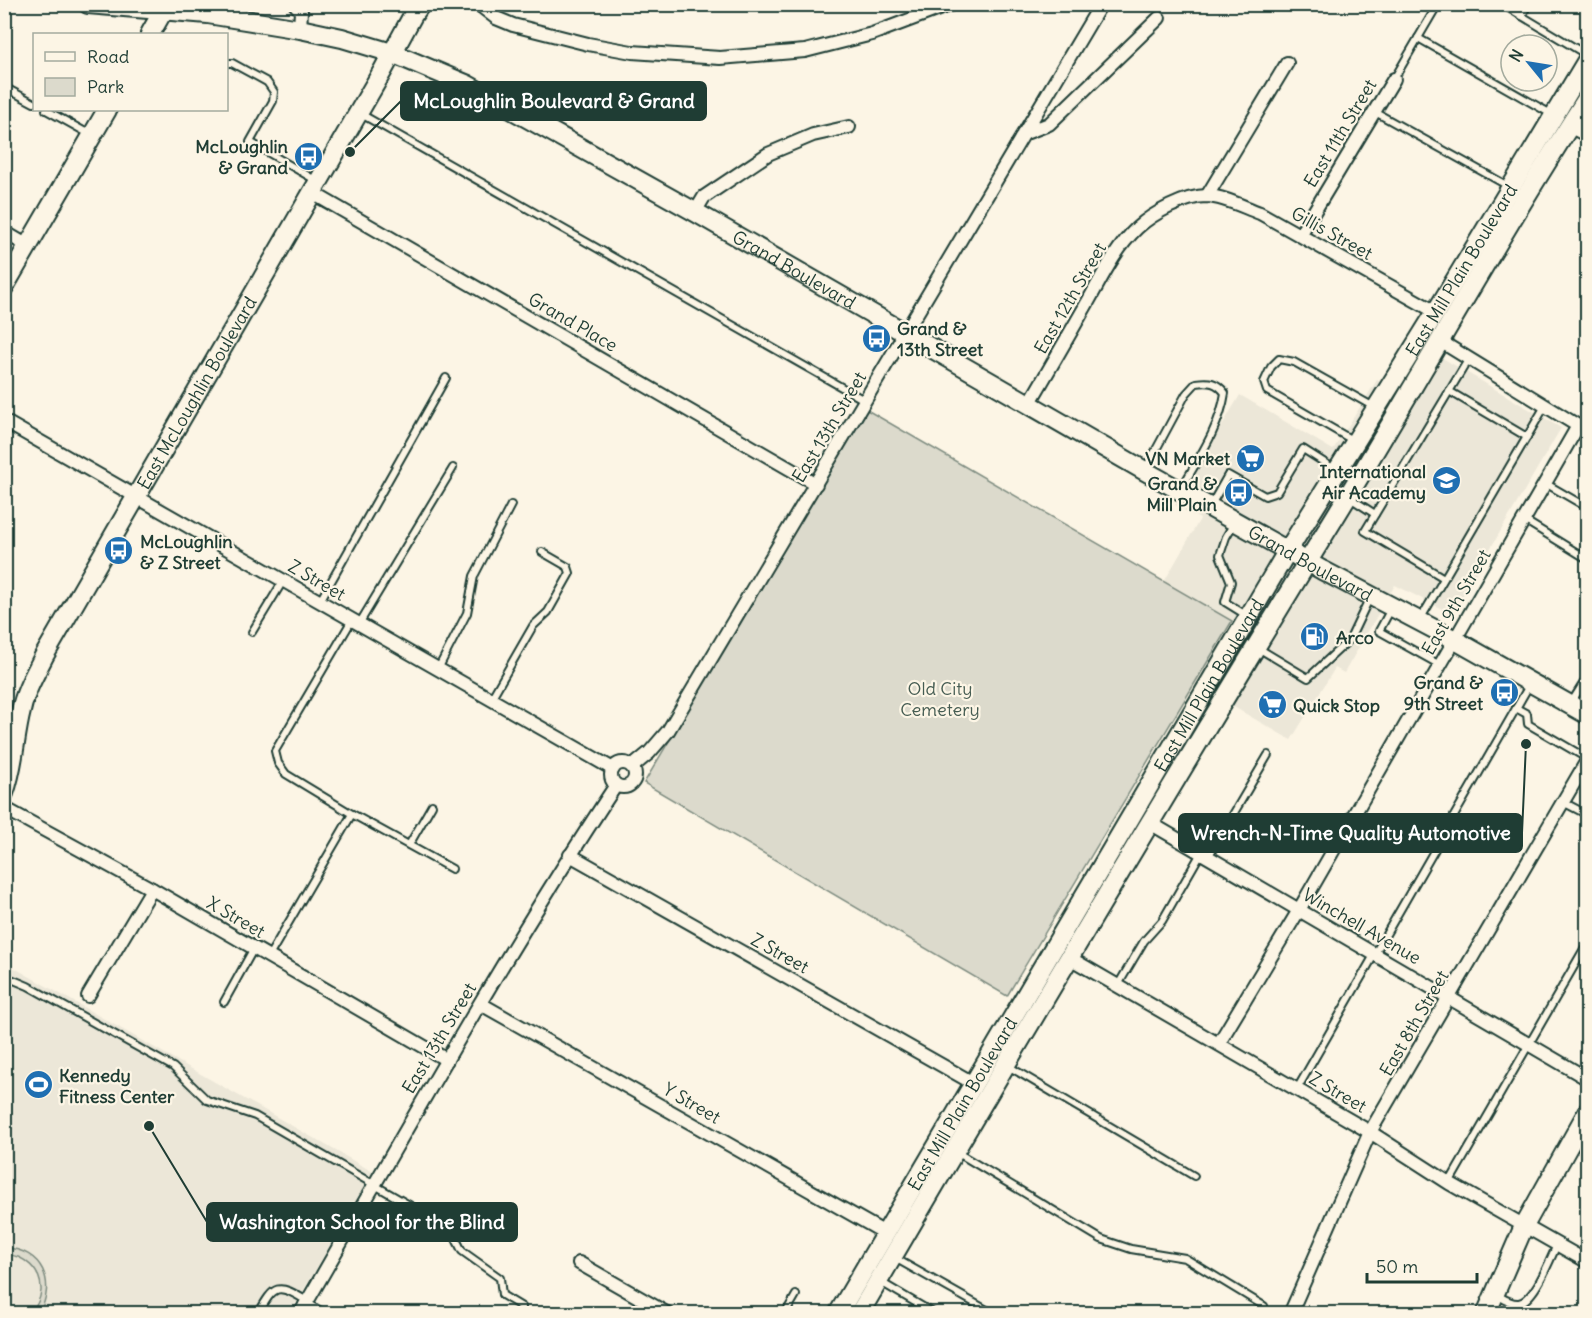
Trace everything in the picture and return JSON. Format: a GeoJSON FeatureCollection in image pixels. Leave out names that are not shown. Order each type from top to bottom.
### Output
{"type":"FeatureCollection","features":[{"type":"Feature","properties":{"kind":"main road","name":"Grand Boulevard"},"geometry":{"type":"LineString","coordinates":[[88,4],[208,14],[300,29],[342,38],[392,53],[468,85],[695,212],[1145,471],[1455,640],[1587,715]]}},
{"type":"Feature","properties":{"kind":"main road","name":"East McLoughlin Boulevard"},"geometry":{"type":"LineString","coordinates":[[4,793],[11,769],[21,711],[30,683],[421,4]]}},
{"type":"Feature","properties":{"kind":"main road"},"geometry":{"type":"LineString","coordinates":[[151,33],[164,11]]}},
{"type":"Feature","properties":{"kind":"main road","name":"East Mill Plain Boulevard"},"geometry":{"type":"LineString","coordinates":[[838,1314],[1288,550],[1436,312],[1587,57]]}},
{"type":"Feature","properties":{"kind":"main road","name":"East Mill Plain Boulevard"},"geometry":{"type":"LineString","coordinates":[[860,1314],[1068,957],[1587,97]]}},
{"type":"Feature","properties":{"kind":"main road"},"geometry":{"type":"LineString","coordinates":[[4,287],[106,111]]}},
{"type":"Feature","properties":{"kind":"main road"},"geometry":{"type":"LineString","coordinates":[[1486,1314],[1524,1226],[1587,1111]]}},
{"type":"Feature","properties":{"kind":"street"},"geometry":{"type":"LineString","coordinates":[[295,4],[301,11],[300,29]]}},
{"type":"Feature","properties":{"kind":"street"},"geometry":{"type":"LineString","coordinates":[[478,4],[496,18],[513,25],[588,44],[632,52],[720,58],[805,51],[872,34],[952,4]]}},
{"type":"Feature","properties":{"kind":"street","name":"East 13th Street"},"geometry":{"type":"LineString","coordinates":[[632,767],[649,753],[668,731],[1101,4]]}},
{"type":"Feature","properties":{"kind":"street"},"geometry":{"type":"LineString","coordinates":[[1023,134],[1049,124],[1159,18]]}},
{"type":"Feature","properties":{"kind":"street"},"geometry":{"type":"LineString","coordinates":[[1207,196],[1287,63]]}},
{"type":"Feature","properties":{"kind":"street","name":"East 11th Street"},"geometry":{"type":"LineString","coordinates":[[1300,235],[1394,79]]}},
{"type":"Feature","properties":{"kind":"street"},"geometry":{"type":"LineString","coordinates":[[1569,126],[1587,136]]}},
{"type":"Feature","properties":{"kind":"street"},"geometry":{"type":"LineString","coordinates":[[695,212],[705,197],[768,154],[813,135],[849,127]]}},
{"type":"Feature","properties":{"kind":"street","name":"Grand Place"},"geometry":{"type":"LineString","coordinates":[[314,187],[816,484]]}},
{"type":"Feature","properties":{"kind":"street","name":"Gillis Street"},"geometry":{"type":"LineString","coordinates":[[1207,196],[1260,213],[1436,312]]}},
{"type":"Feature","properties":{"kind":"street","name":"East 12th Street"},"geometry":{"type":"LineString","coordinates":[[1029,404],[1115,253],[1137,228],[1174,204],[1207,196]]}},
{"type":"Feature","properties":{"kind":"street"},"geometry":{"type":"LineString","coordinates":[[4,232],[28,246]]}},
{"type":"Feature","properties":{"kind":"street"},"geometry":{"type":"LineString","coordinates":[[1440,341],[1583,429]]}},
{"type":"Feature","properties":{"kind":"street","name":"Z Street"},"geometry":{"type":"LineString","coordinates":[[4,421],[613,769]]}},
{"type":"Feature","properties":{"kind":"street","name":"East 9th Street"},"geometry":{"type":"LineString","coordinates":[[1219,1043],[1299,910],[1545,483],[1583,429]]}},
{"type":"Feature","properties":{"kind":"street","name":"East 8th Street"},"geometry":{"type":"LineString","coordinates":[[1290,1314],[1370,1132],[1587,759]]}},
{"type":"Feature","properties":{"kind":"street"},"geometry":{"type":"LineString","coordinates":[[623,763],[632,767],[635,776],[632,783],[626,787],[616,785],[611,779],[616,765],[623,763]]}},
{"type":"Feature","properties":{"kind":"street","name":"East 13th Street"},"geometry":{"type":"LineString","coordinates":[[304,1307],[447,1060],[570,855],[616,785]]}},
{"type":"Feature","properties":{"kind":"street","name":"X Street"},"geometry":{"type":"LineString","coordinates":[[4,808],[152,889],[447,1060]]}},
{"type":"Feature","properties":{"kind":"street","name":"Winchell Avenue"},"geometry":{"type":"LineString","coordinates":[[1150,823],[1587,1079]]}},
{"type":"Feature","properties":{"kind":"street","name":"Z Street"},"geometry":{"type":"LineString","coordinates":[[570,855],[973,1083]]}},
{"type":"Feature","properties":{"kind":"street"},"geometry":{"type":"LineString","coordinates":[[88,996],[152,889]]}},
{"type":"Feature","properties":{"kind":"street","name":"Z Street"},"geometry":{"type":"LineString","coordinates":[[1068,957],[1370,1132],[1449,1183],[1587,1260]]}},
{"type":"Feature","properties":{"kind":"street","name":"Y Street"},"geometry":{"type":"LineString","coordinates":[[481,1004],[885,1233]]}},
{"type":"Feature","properties":{"kind":"street"},"geometry":{"type":"LineString","coordinates":[[579,1263],[669,1314]]}},
{"type":"Feature","properties":{"kind":"street"},"geometry":{"type":"LineString","coordinates":[[304,1307],[320,1314]]}},
{"type":"Feature","properties":{"kind":"lane"},"geometry":{"type":"LineString","coordinates":[[1394,79],[1438,4]]}},
{"type":"Feature","properties":{"kind":"lane"},"geometry":{"type":"LineString","coordinates":[[1502,4],[1587,57]]}},
{"type":"Feature","properties":{"kind":"lane"},"geometry":{"type":"LineString","coordinates":[[1522,16],[1528,4]]}},
{"type":"Feature","properties":{"kind":"lane"},"geometry":{"type":"LineString","coordinates":[[1418,38],[1553,115]]}},
{"type":"Feature","properties":{"kind":"lane"},"geometry":{"type":"LineString","coordinates":[[228,63],[267,82],[274,92],[273,101],[250,142],[314,187]]}},
{"type":"Feature","properties":{"kind":"lane"},"geometry":{"type":"LineString","coordinates":[[4,87],[33,102]]}},
{"type":"Feature","properties":{"kind":"lane"},"geometry":{"type":"LineString","coordinates":[[48,111],[92,135]]}},
{"type":"Feature","properties":{"kind":"lane"},"geometry":{"type":"LineString","coordinates":[[1374,111],[1510,187]]}},
{"type":"Feature","properties":{"kind":"lane"},"geometry":{"type":"LineString","coordinates":[[358,112],[866,400]]}},
{"type":"Feature","properties":{"kind":"lane"},"geometry":{"type":"LineString","coordinates":[[1355,442],[1267,391],[1263,382],[1271,367],[1279,359],[1294,362],[1377,408]]}},
{"type":"Feature","properties":{"kind":"lane"},"geometry":{"type":"LineString","coordinates":[[1444,578],[1365,531],[1468,360]]}},
{"type":"Feature","properties":{"kind":"lane"},"geometry":{"type":"LineString","coordinates":[[320,602],[446,378]]}},
{"type":"Feature","properties":{"kind":"lane"},"geometry":{"type":"LineString","coordinates":[[1145,471],[1186,394],[1196,383],[1209,381],[1220,385],[1225,393],[1223,407],[1181,489]]}},
{"type":"Feature","properties":{"kind":"lane"},"geometry":{"type":"LineString","coordinates":[[1449,391],[1527,437]]}},
{"type":"Feature","properties":{"kind":"lane"},"geometry":{"type":"LineString","coordinates":[[1420,621],[1545,406]]}},
{"type":"Feature","properties":{"kind":"lane"},"geometry":{"type":"LineString","coordinates":[[1210,506],[1228,475],[1265,496],[1277,492],[1303,450],[1337,471]]}},
{"type":"Feature","properties":{"kind":"lane"},"geometry":{"type":"LineString","coordinates":[[452,869],[352,814],[286,774],[278,763],[275,751],[453,468]]}},
{"type":"Feature","properties":{"kind":"lane"},"geometry":{"type":"LineString","coordinates":[[1545,483],[1587,508]]}},
{"type":"Feature","properties":{"kind":"lane"},"geometry":{"type":"LineString","coordinates":[[1347,496],[1375,514]]}},
{"type":"Feature","properties":{"kind":"lane"},"geometry":{"type":"LineString","coordinates":[[438,669],[467,614],[474,576],[511,506]]}},
{"type":"Feature","properties":{"kind":"lane"},"geometry":{"type":"LineString","coordinates":[[1236,520],[1226,537],[1220,555],[1231,582],[1225,602],[1249,616]]}},
{"type":"Feature","properties":{"kind":"lane"},"geometry":{"type":"LineString","coordinates":[[1524,520],[1584,556]]}},
{"type":"Feature","properties":{"kind":"lane"},"geometry":{"type":"LineString","coordinates":[[491,699],[533,626],[548,612],[570,573],[568,567],[542,552]]}},
{"type":"Feature","properties":{"kind":"lane"},"geometry":{"type":"LineString","coordinates":[[252,632],[283,581]]}},
{"type":"Feature","properties":{"kind":"lane"},"geometry":{"type":"LineString","coordinates":[[1254,646],[1308,678],[1350,639],[1371,594]]}},
{"type":"Feature","properties":{"kind":"lane"},"geometry":{"type":"LineString","coordinates":[[1393,606],[1379,631],[1440,665]]}},
{"type":"Feature","properties":{"kind":"lane"},"geometry":{"type":"LineString","coordinates":[[1570,705],[1587,675]]}},
{"type":"Feature","properties":{"kind":"lane"},"geometry":{"type":"LineString","coordinates":[[1297,1089],[1531,683]]}},
{"type":"Feature","properties":{"kind":"lane"},"geometry":{"type":"LineString","coordinates":[[1516,708],[1527,714],[1528,724],[1587,759]]}},
{"type":"Feature","properties":{"kind":"lane"},"geometry":{"type":"LineString","coordinates":[[1118,985],[1144,941],[1162,921],[1268,755]]}},
{"type":"Feature","properties":{"kind":"lane"},"geometry":{"type":"LineString","coordinates":[[1563,802],[1587,815]]}},
{"type":"Feature","properties":{"kind":"lane"},"geometry":{"type":"LineString","coordinates":[[409,845],[432,804]]}},
{"type":"Feature","properties":{"kind":"lane"},"geometry":{"type":"LineString","coordinates":[[269,957],[352,814]]}},
{"type":"Feature","properties":{"kind":"lane"},"geometry":{"type":"LineString","coordinates":[[1449,1183],[1587,942]]}},
{"type":"Feature","properties":{"kind":"lane"},"geometry":{"type":"LineString","coordinates":[[224,1002],[254,948]]}},
{"type":"Feature","properties":{"kind":"lane"},"geometry":{"type":"LineString","coordinates":[[4,976],[28,986],[173,1067],[207,1100],[255,1116],[451,1229],[462,1251],[500,1278],[502,1295],[522,1307]]}},
{"type":"Feature","properties":{"kind":"lane"},"geometry":{"type":"LineString","coordinates":[[1005,1064],[1194,1176]]}},
{"type":"Feature","properties":{"kind":"lane"},"geometry":{"type":"LineString","coordinates":[[954,1151],[1101,1239],[1131,1249],[1185,1258],[1264,1306]]}},
{"type":"Feature","properties":{"kind":"lane"},"geometry":{"type":"LineString","coordinates":[[1494,1294],[1510,1303],[1527,1300],[1557,1245]]}},
{"type":"Feature","properties":{"kind":"lane"},"geometry":{"type":"LineString","coordinates":[[893,1257],[993,1314]]}},
{"type":"Feature","properties":{"kind":"lane"},"geometry":{"type":"LineString","coordinates":[[879,1281],[935,1314]]}},
{"type":"Feature","properties":{"kind":"lane"},"geometry":{"type":"LineString","coordinates":[[258,1314],[270,1293],[279,1289],[288,1290],[304,1307]]}},
{"type":"Feature","properties":{"kind":"lane"},"geometry":{"type":"LineString","coordinates":[[785,1314],[796,1295]]}},
{"type":"Feature","properties":{"kind":"shaded area"},"geometry":{"type":"Polygon","coordinates":[[[1439,356],[1561,428],[1452,614],[1395,585],[1344,673],[1335,668],[1291,740],[1194,684],[1232,621],[1164,582],[1200,519],[1175,505],[1240,395],[1333,450],[1377,380],[1412,400],[1439,356]]]}},
{"type":"Feature","properties":{"kind":"shaded area"},"geometry":{"type":"Polygon","coordinates":[[[4,962],[373,1172],[290,1313],[5,1313],[4,962]]]}},
{"type":"Feature","properties":{"kind":"green space","name":"Old City Cemetery"},"geometry":{"type":"Polygon","coordinates":[[[867,410],[1232,621],[1007,996],[644,783],[867,410]]]}},
{"type":"Feature","properties":{"kind":"green space"},"geometry":{"type":"Polygon","coordinates":[[[5,1248],[28,1254],[43,1270],[46,1290],[39,1313],[31,1313],[38,1303],[41,1291],[41,1284],[35,1271],[19,1257],[5,1255],[5,1248]]]}},
{"type":"Feature","properties":{"kind":"place","name":"McLoughlin Boulevard & Grand"},"geometry":{"type":"Point","coordinates":[350,152]}},
{"type":"Feature","properties":{"kind":"place","name":"McLoughlin & Grand"},"geometry":{"type":"Point","coordinates":[309,156]}},
{"type":"Feature","properties":{"kind":"place","name":"Grand & 13th Street"},"geometry":{"type":"Point","coordinates":[876,338]}},
{"type":"Feature","properties":{"kind":"place","name":"VN Market"},"geometry":{"type":"Point","coordinates":[1251,458]}},
{"type":"Feature","properties":{"kind":"place","name":"International Air Academy"},"geometry":{"type":"Point","coordinates":[1447,481]}},
{"type":"Feature","properties":{"kind":"place","name":"Grand & Mill Plain"},"geometry":{"type":"Point","coordinates":[1238,493]}},
{"type":"Feature","properties":{"kind":"place","name":"McLoughlin & Z Street"},"geometry":{"type":"Point","coordinates":[119,551]}},
{"type":"Feature","properties":{"kind":"place","name":"Arco"},"geometry":{"type":"Point","coordinates":[1315,637]}},
{"type":"Feature","properties":{"kind":"place","name":"Grand & 9th Street"},"geometry":{"type":"Point","coordinates":[1504,692]}},
{"type":"Feature","properties":{"kind":"place","name":"Quick Stop"},"geometry":{"type":"Point","coordinates":[1272,705]}},
{"type":"Feature","properties":{"kind":"place","name":"Wrench-N-Time Quality Automotive"},"geometry":{"type":"Point","coordinates":[1526,744]}},
{"type":"Feature","properties":{"kind":"place","name":"Kennedy Fitness Center"},"geometry":{"type":"Point","coordinates":[38,1085]}},
{"type":"Feature","properties":{"kind":"place","name":"Washington School for the Blind"},"geometry":{"type":"Point","coordinates":[149,1126]}}]}
